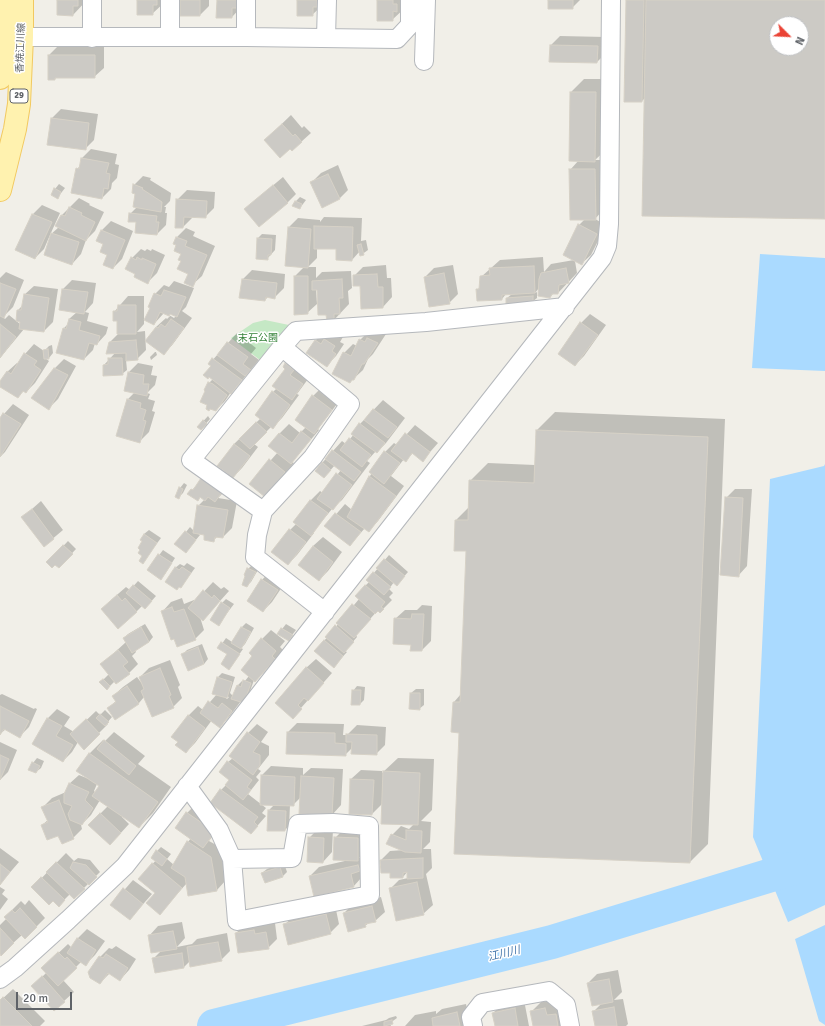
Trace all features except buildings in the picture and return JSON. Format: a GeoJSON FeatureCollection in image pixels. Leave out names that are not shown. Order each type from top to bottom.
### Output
{"type":"FeatureCollection","features":[{"type":"Feature","properties":{"kind":"main road","name":"香焼江川線"},"geometry":{"type":"LineString","coordinates":[[0,78],[2,0]]}},
{"type":"Feature","properties":{"kind":"main road","name":"香焼江川線"},"geometry":{"type":"LineString","coordinates":[[0,190],[19,104],[22,0]]}},
{"type":"Feature","properties":{"kind":"street"},"geometry":{"type":"LineString","coordinates":[[92,0],[92,38]]}},
{"type":"Feature","properties":{"kind":"street"},"geometry":{"type":"LineString","coordinates":[[170,0],[170,37]]}},
{"type":"Feature","properties":{"kind":"street"},"geometry":{"type":"LineString","coordinates":[[246,0],[246,37]]}},
{"type":"Feature","properties":{"kind":"street"},"geometry":{"type":"LineString","coordinates":[[326,38],[327,0]]}},
{"type":"Feature","properties":{"kind":"street"},"geometry":{"type":"LineString","coordinates":[[22,37],[398,39],[410,25],[410,0]]}},
{"type":"Feature","properties":{"kind":"street"},"geometry":{"type":"LineString","coordinates":[[424,61],[426,0]]}},
{"type":"Feature","properties":{"kind":"street"},"geometry":{"type":"LineString","coordinates":[[0,979],[15,968],[125,866],[602,258],[607,246],[609,224],[611,0]]}},
{"type":"Feature","properties":{"kind":"street"},"geometry":{"type":"LineString","coordinates":[[263,511],[191,460],[296,331],[426,322],[564,307]]}},
{"type":"Feature","properties":{"kind":"street"},"geometry":{"type":"LineString","coordinates":[[282,348],[350,404],[313,457],[263,511],[257,535],[255,557],[325,612]]}},
{"type":"Feature","properties":{"kind":"street"},"geometry":{"type":"LineString","coordinates":[[187,786],[219,830],[232,860],[237,921],[370,895],[369,826],[333,823],[298,824],[292,858],[232,860]]}},
{"type":"Feature","properties":{"kind":"street"},"geometry":{"type":"LineString","coordinates":[[473,1026],[471,1017],[482,1003],[549,991],[566,1004],[570,1026]]}},
{"type":"Feature","properties":{"kind":"green space","name":"末石公園"},"geometry":{"type":"Polygon","coordinates":[[[265,320],[289,325],[260,360],[231,338],[253,323],[265,320]]]}},
{"type":"Feature","properties":{"kind":"water"},"geometry":{"type":"Polygon","coordinates":[[[760,254],[825,258],[825,371],[752,368],[760,254]]]}},
{"type":"Feature","properties":{"kind":"water"},"geometry":{"type":"Polygon","coordinates":[[[825,464],[825,1025],[819,1021],[795,939],[753,837],[770,479],[824,466],[825,464]]]}},
{"type":"Feature","properties":{"kind":"pier"},"geometry":{"type":"Polygon","coordinates":[[[825,905],[825,925],[793,940],[786,923],[825,905]]]}},
{"type":"Feature","properties":{"kind":"waterway","name":"江川川"},"geometry":{"type":"LineString","coordinates":[[214,1026],[552,942],[791,869]]}}]}
